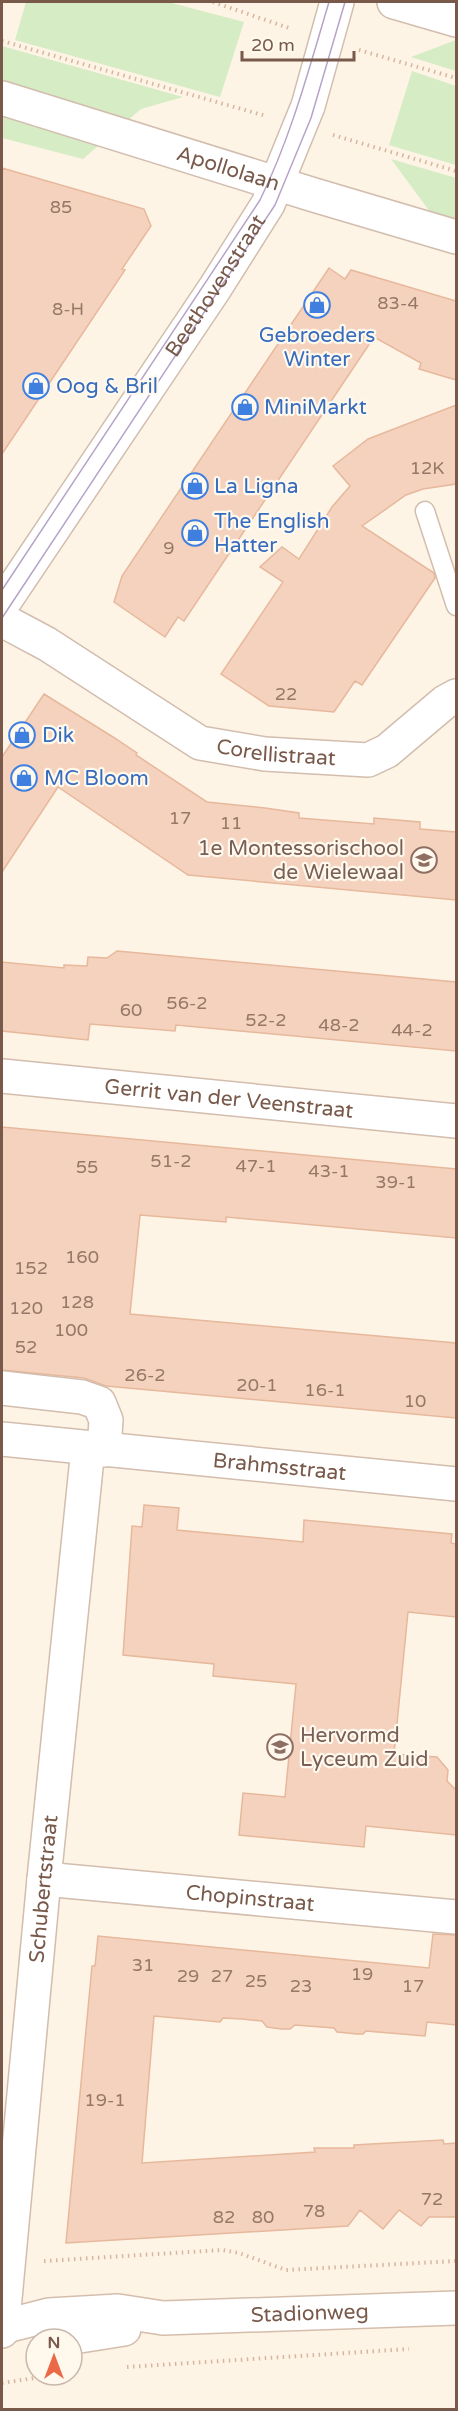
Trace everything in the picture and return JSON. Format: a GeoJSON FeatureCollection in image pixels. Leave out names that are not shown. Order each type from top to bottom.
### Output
{"type":"FeatureCollection","features":[{"type":"Feature","properties":{"kind":"street","name":"Beethovenstraat"},"geometry":{"type":"LineString","coordinates":[[2,605],[215,288],[268,204],[308,106],[337,2]]}},
{"type":"Feature","properties":{"kind":"street"},"geometry":{"type":"LineString","coordinates":[[394,2],[456,20]]}},
{"type":"Feature","properties":{"kind":"street","name":"Apollolaan"},"geometry":{"type":"LineString","coordinates":[[2,98],[456,237]]}},
{"type":"Feature","properties":{"kind":"street","name":"Corellistraat"},"geometry":{"type":"LineString","coordinates":[[2,620],[47,644],[200,742],[221,748],[276,755],[368,760],[387,751],[445,702],[456,696]]}},
{"type":"Feature","properties":{"kind":"street","name":"Gerrit van der Veenstraat"},"geometry":{"type":"LineString","coordinates":[[2,1076],[456,1121]]}},
{"type":"Feature","properties":{"kind":"street"},"geometry":{"type":"LineString","coordinates":[[2,1388],[82,1397],[99,1403],[106,1420],[96,1449]]}},
{"type":"Feature","properties":{"kind":"street","name":"Brahmsstraat"},"geometry":{"type":"LineString","coordinates":[[2,1439],[456,1484]]}},
{"type":"Feature","properties":{"kind":"street","name":"Schubertstraat"},"geometry":{"type":"LineString","coordinates":[[2,2328],[44,1879],[96,1449]]}},
{"type":"Feature","properties":{"kind":"street","name":"Chopinstraat"},"geometry":{"type":"LineString","coordinates":[[44,1879],[456,1917]]}},
{"type":"Feature","properties":{"kind":"street","name":"Stadionweg"},"geometry":{"type":"LineString","coordinates":[[2,2328],[49,2315],[118,2311],[164,2318],[456,2308]]}},
{"type":"Feature","properties":{"kind":"street","name":"Stadionweg"},"geometry":{"type":"LineString","coordinates":[[84,2336],[108,2333],[164,2318]]}},
{"type":"Feature","properties":{"kind":"street"},"geometry":{"type":"LineString","coordinates":[[2,2328],[24,2333]]}},
{"type":"Feature","properties":{"kind":"lane"},"geometry":{"type":"LineString","coordinates":[[425,511],[456,606]]}},
{"type":"Feature","properties":{"kind":"path"},"geometry":{"type":"LineString","coordinates":[[2,40],[456,171]]}},
{"type":"Feature","properties":{"kind":"path"},"geometry":{"type":"LineString","coordinates":[[7,2263],[222,2250],[238,2253],[286,2270],[456,2261]]}},
{"type":"Feature","properties":{"kind":"path"},"geometry":{"type":"LineString","coordinates":[[118,2368],[410,2349]]}},
{"type":"Feature","properties":{"kind":"path"},"geometry":{"type":"LineString","coordinates":[[2,2383],[24,2380]]}},
{"type":"Feature","properties":{"kind":"green space"},"geometry":{"type":"Polygon","coordinates":[[[26,2],[168,2],[244,22],[220,97],[15,40],[26,2]]]}},
{"type":"Feature","properties":{"kind":"green space"},"geometry":{"type":"Polygon","coordinates":[[[456,40],[456,71],[411,57],[456,40]]]}},
{"type":"Feature","properties":{"kind":"green space"},"geometry":{"type":"Polygon","coordinates":[[[2,46],[183,97],[141,109],[83,159],[2,138],[2,46]]]}},
{"type":"Feature","properties":{"kind":"green space"},"geometry":{"type":"Polygon","coordinates":[[[412,71],[456,86],[456,165],[389,145],[412,71]]]}},
{"type":"Feature","properties":{"kind":"green space"},"geometry":{"type":"Polygon","coordinates":[[[391,159],[456,178],[456,247],[391,159]]]}},
{"type":"Feature","properties":{"kind":"building"},"geometry":{"type":"Polygon","coordinates":[[[2,168],[144,209],[151,226],[122,269],[125,270],[2,454],[2,168]]]}},
{"type":"Feature","properties":{"kind":"building"},"geometry":{"type":"Polygon","coordinates":[[[329,268],[345,279],[351,270],[456,301],[456,380],[419,369],[421,363],[374,337],[184,621],[178,617],[165,637],[114,602],[122,576],[329,268]]]}},
{"type":"Feature","properties":{"kind":"building"},"geometry":{"type":"Polygon","coordinates":[[[456,405],[456,484],[423,489],[406,495],[362,526],[434,573],[435,578],[362,685],[355,681],[334,712],[269,706],[221,674],[283,582],[260,567],[282,547],[299,559],[332,507],[350,486],[333,466],[368,439],[456,405]]]}},
{"type":"Feature","properties":{"kind":"building"},"geometry":{"type":"Polygon","coordinates":[[[44,694],[113,737],[207,802],[299,813],[299,818],[374,824],[374,818],[420,822],[420,829],[456,832],[456,900],[188,875],[58,787],[2,872],[2,757],[44,694]]]}},
{"type":"Feature","properties":{"kind":"building"},"geometry":{"type":"Polygon","coordinates":[[[117,951],[456,982],[456,1051],[176,1025],[175,1031],[90,1024],[88,1040],[2,1031],[2,962],[64,968],[64,965],[87,966],[88,957],[107,958],[117,951]]]}},
{"type":"Feature","properties":{"kind":"building"},"geometry":{"type":"Polygon","coordinates":[[[2,1127],[456,1169],[456,1238],[226,1217],[226,1222],[140,1215],[130,1314],[456,1343],[456,1418],[106,1386],[84,1378],[2,1370],[2,1127]]]}},
{"type":"Feature","properties":{"kind":"building"},"geometry":{"type":"Polygon","coordinates":[[[144,1505],[179,1508],[177,1530],[303,1542],[304,1520],[452,1534],[451,1543],[456,1544],[456,1617],[408,1612],[394,1754],[437,1757],[448,1770],[447,1781],[456,1790],[456,1835],[366,1826],[364,1847],[239,1835],[243,1793],[285,1797],[296,1684],[213,1676],[214,1664],[123,1655],[132,1526],[142,1527],[144,1505]]]}},
{"type":"Feature","properties":{"kind":"building"},"geometry":{"type":"Polygon","coordinates":[[[433,1934],[456,1935],[456,2025],[427,2022],[425,2036],[366,2031],[363,2034],[357,2034],[337,2032],[334,2028],[295,2025],[290,2029],[281,2029],[267,2027],[262,2021],[223,2018],[220,2022],[154,2016],[142,2163],[315,2152],[314,2148],[354,2148],[354,2145],[443,2140],[444,2144],[456,2143],[456,2217],[429,2217],[421,2226],[399,2210],[383,2229],[360,2210],[348,2226],[66,2243],[92,1966],[95,1966],[98,1936],[429,1968],[433,1934]]]}},
{"type":"Feature","properties":{"kind":"tram line"},"geometry":{"type":"LineString","coordinates":[[2,590],[260,200],[290,127],[329,2]]}},
{"type":"Feature","properties":{"kind":"tram line"},"geometry":{"type":"LineString","coordinates":[[2,618],[275,205],[311,118],[345,2]]}},
{"type":"Feature","properties":{"kind":"place","name":"Gebroeders Winter"},"geometry":{"type":"Point","coordinates":[317,305]}},
{"type":"Feature","properties":{"kind":"place","name":"Oog & Bril"},"geometry":{"type":"Point","coordinates":[36,386]}},
{"type":"Feature","properties":{"kind":"place","name":"MiniMarkt"},"geometry":{"type":"Point","coordinates":[245,407]}},
{"type":"Feature","properties":{"kind":"place","name":"La Ligna"},"geometry":{"type":"Point","coordinates":[195,486]}},
{"type":"Feature","properties":{"kind":"place","name":"The English Hatter"},"geometry":{"type":"Point","coordinates":[195,533]}},
{"type":"Feature","properties":{"kind":"place","name":"Dik"},"geometry":{"type":"Point","coordinates":[22,735]}},
{"type":"Feature","properties":{"kind":"place","name":"MC Bloom"},"geometry":{"type":"Point","coordinates":[24,778]}},
{"type":"Feature","properties":{"kind":"place","name":"1e Montessorischool de Wielewaal"},"geometry":{"type":"Point","coordinates":[424,860]}},
{"type":"Feature","properties":{"kind":"place","name":"Hervormd Lyceum Zuid"},"geometry":{"type":"Point","coordinates":[280,1747]}}]}
